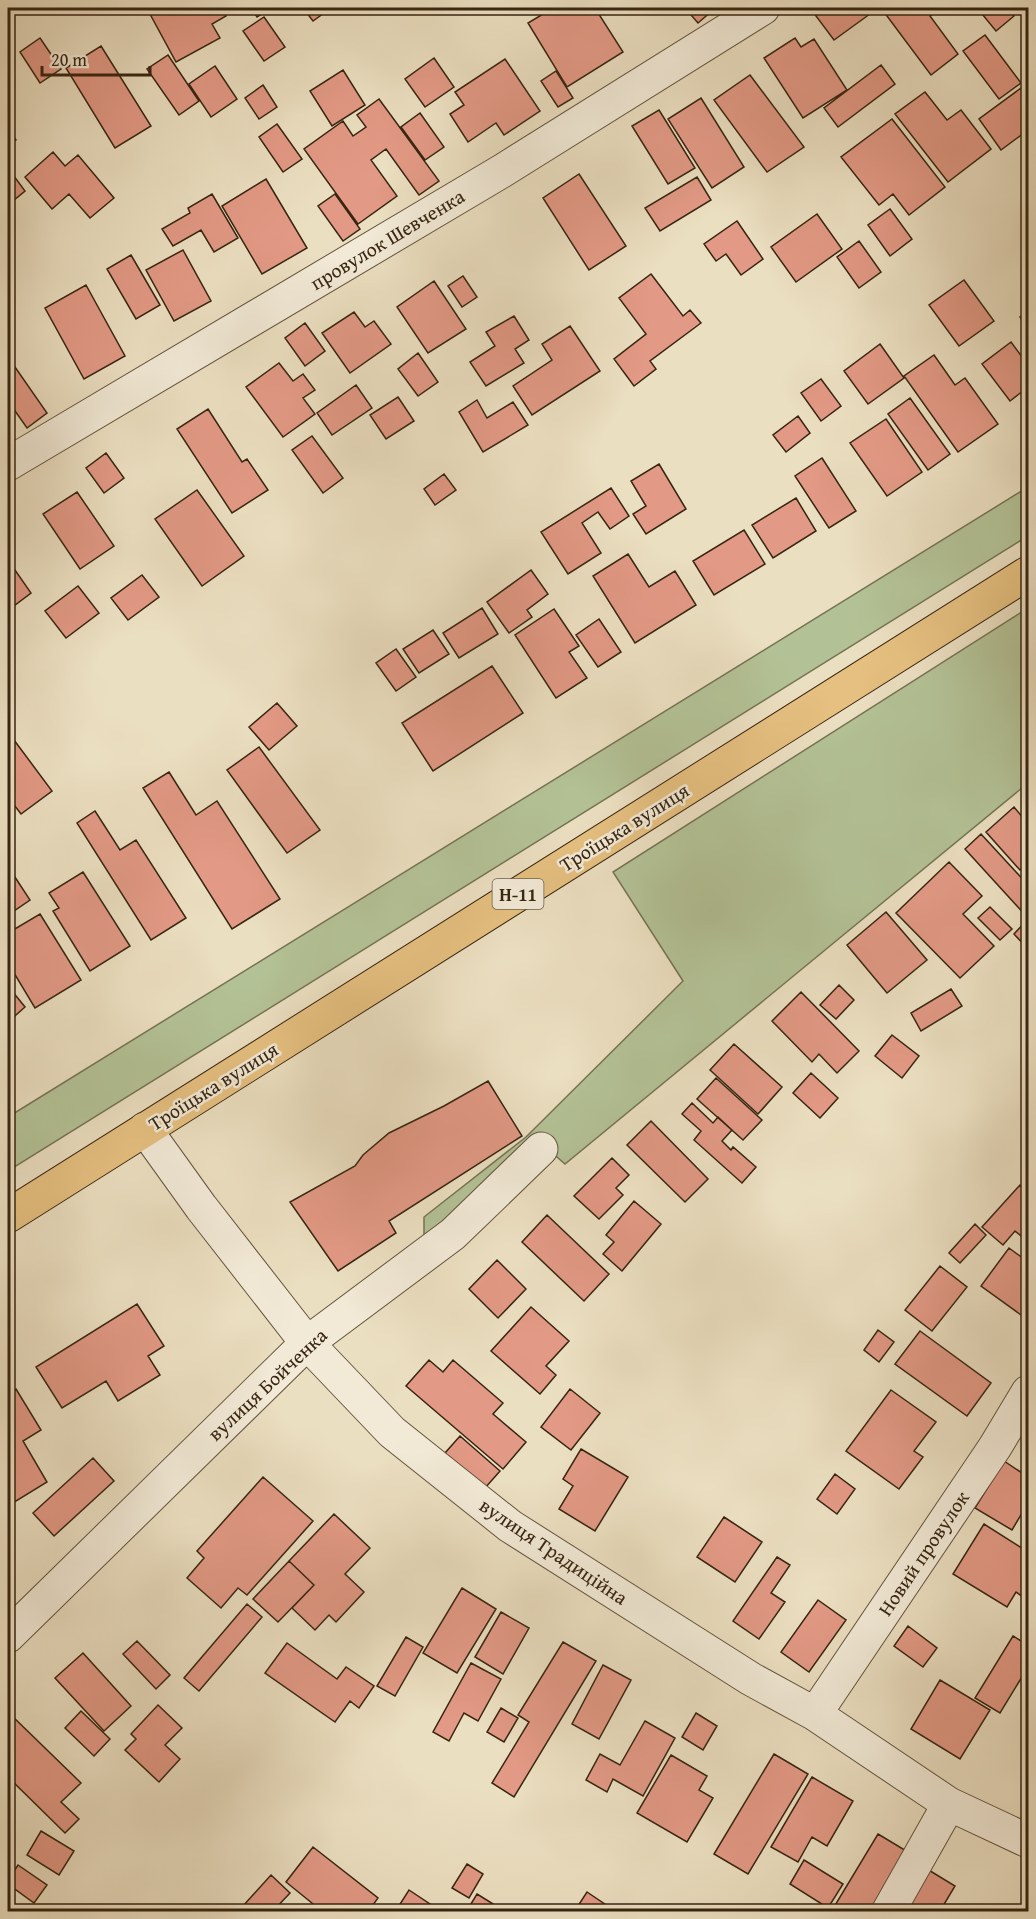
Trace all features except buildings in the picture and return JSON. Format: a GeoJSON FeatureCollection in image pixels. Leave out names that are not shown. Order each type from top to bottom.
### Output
{"type":"FeatureCollection","features":[{"type":"Feature","properties":{"kind":"main road","name":"Троїцька вулиця"},"geometry":{"type":"LineString","coordinates":[[8,1216],[1029,573]]}},
{"type":"Feature","properties":{"kind":"street","name":"провулок Шевченка"},"geometry":{"type":"LineString","coordinates":[[8,464],[502,171],[763,8]]}},
{"type":"Feature","properties":{"kind":"street","name":"вулиця Традиційна"},"geometry":{"type":"LineString","coordinates":[[145,1129],[201,1207],[307,1342],[392,1432],[510,1526],[751,1679],[814,1714],[949,1804],[1029,1841]]}},
{"type":"Feature","properties":{"kind":"street","name":"вулиця Бойченка"},"geometry":{"type":"LineString","coordinates":[[8,1636],[307,1342],[453,1234],[541,1149]]}},
{"type":"Feature","properties":{"kind":"street","name":"Новий провулок"},"geometry":{"type":"LineString","coordinates":[[814,1714],[995,1447],[1029,1392]]}},
{"type":"Feature","properties":{"kind":"street"},"geometry":{"type":"LineString","coordinates":[[888,1911],[949,1804]]}},
{"type":"Feature","properties":{"kind":"green space"},"geometry":{"type":"Polygon","coordinates":[[[1028,487],[1028,536],[8,1171],[8,1117],[1028,487]]]}},
{"type":"Feature","properties":{"kind":"green space"},"geometry":{"type":"Polygon","coordinates":[[[1028,608],[1028,783],[565,1164],[550,1151],[424,1242],[424,1217],[526,1137],[683,981],[613,872],[1028,608]]]}}]}
